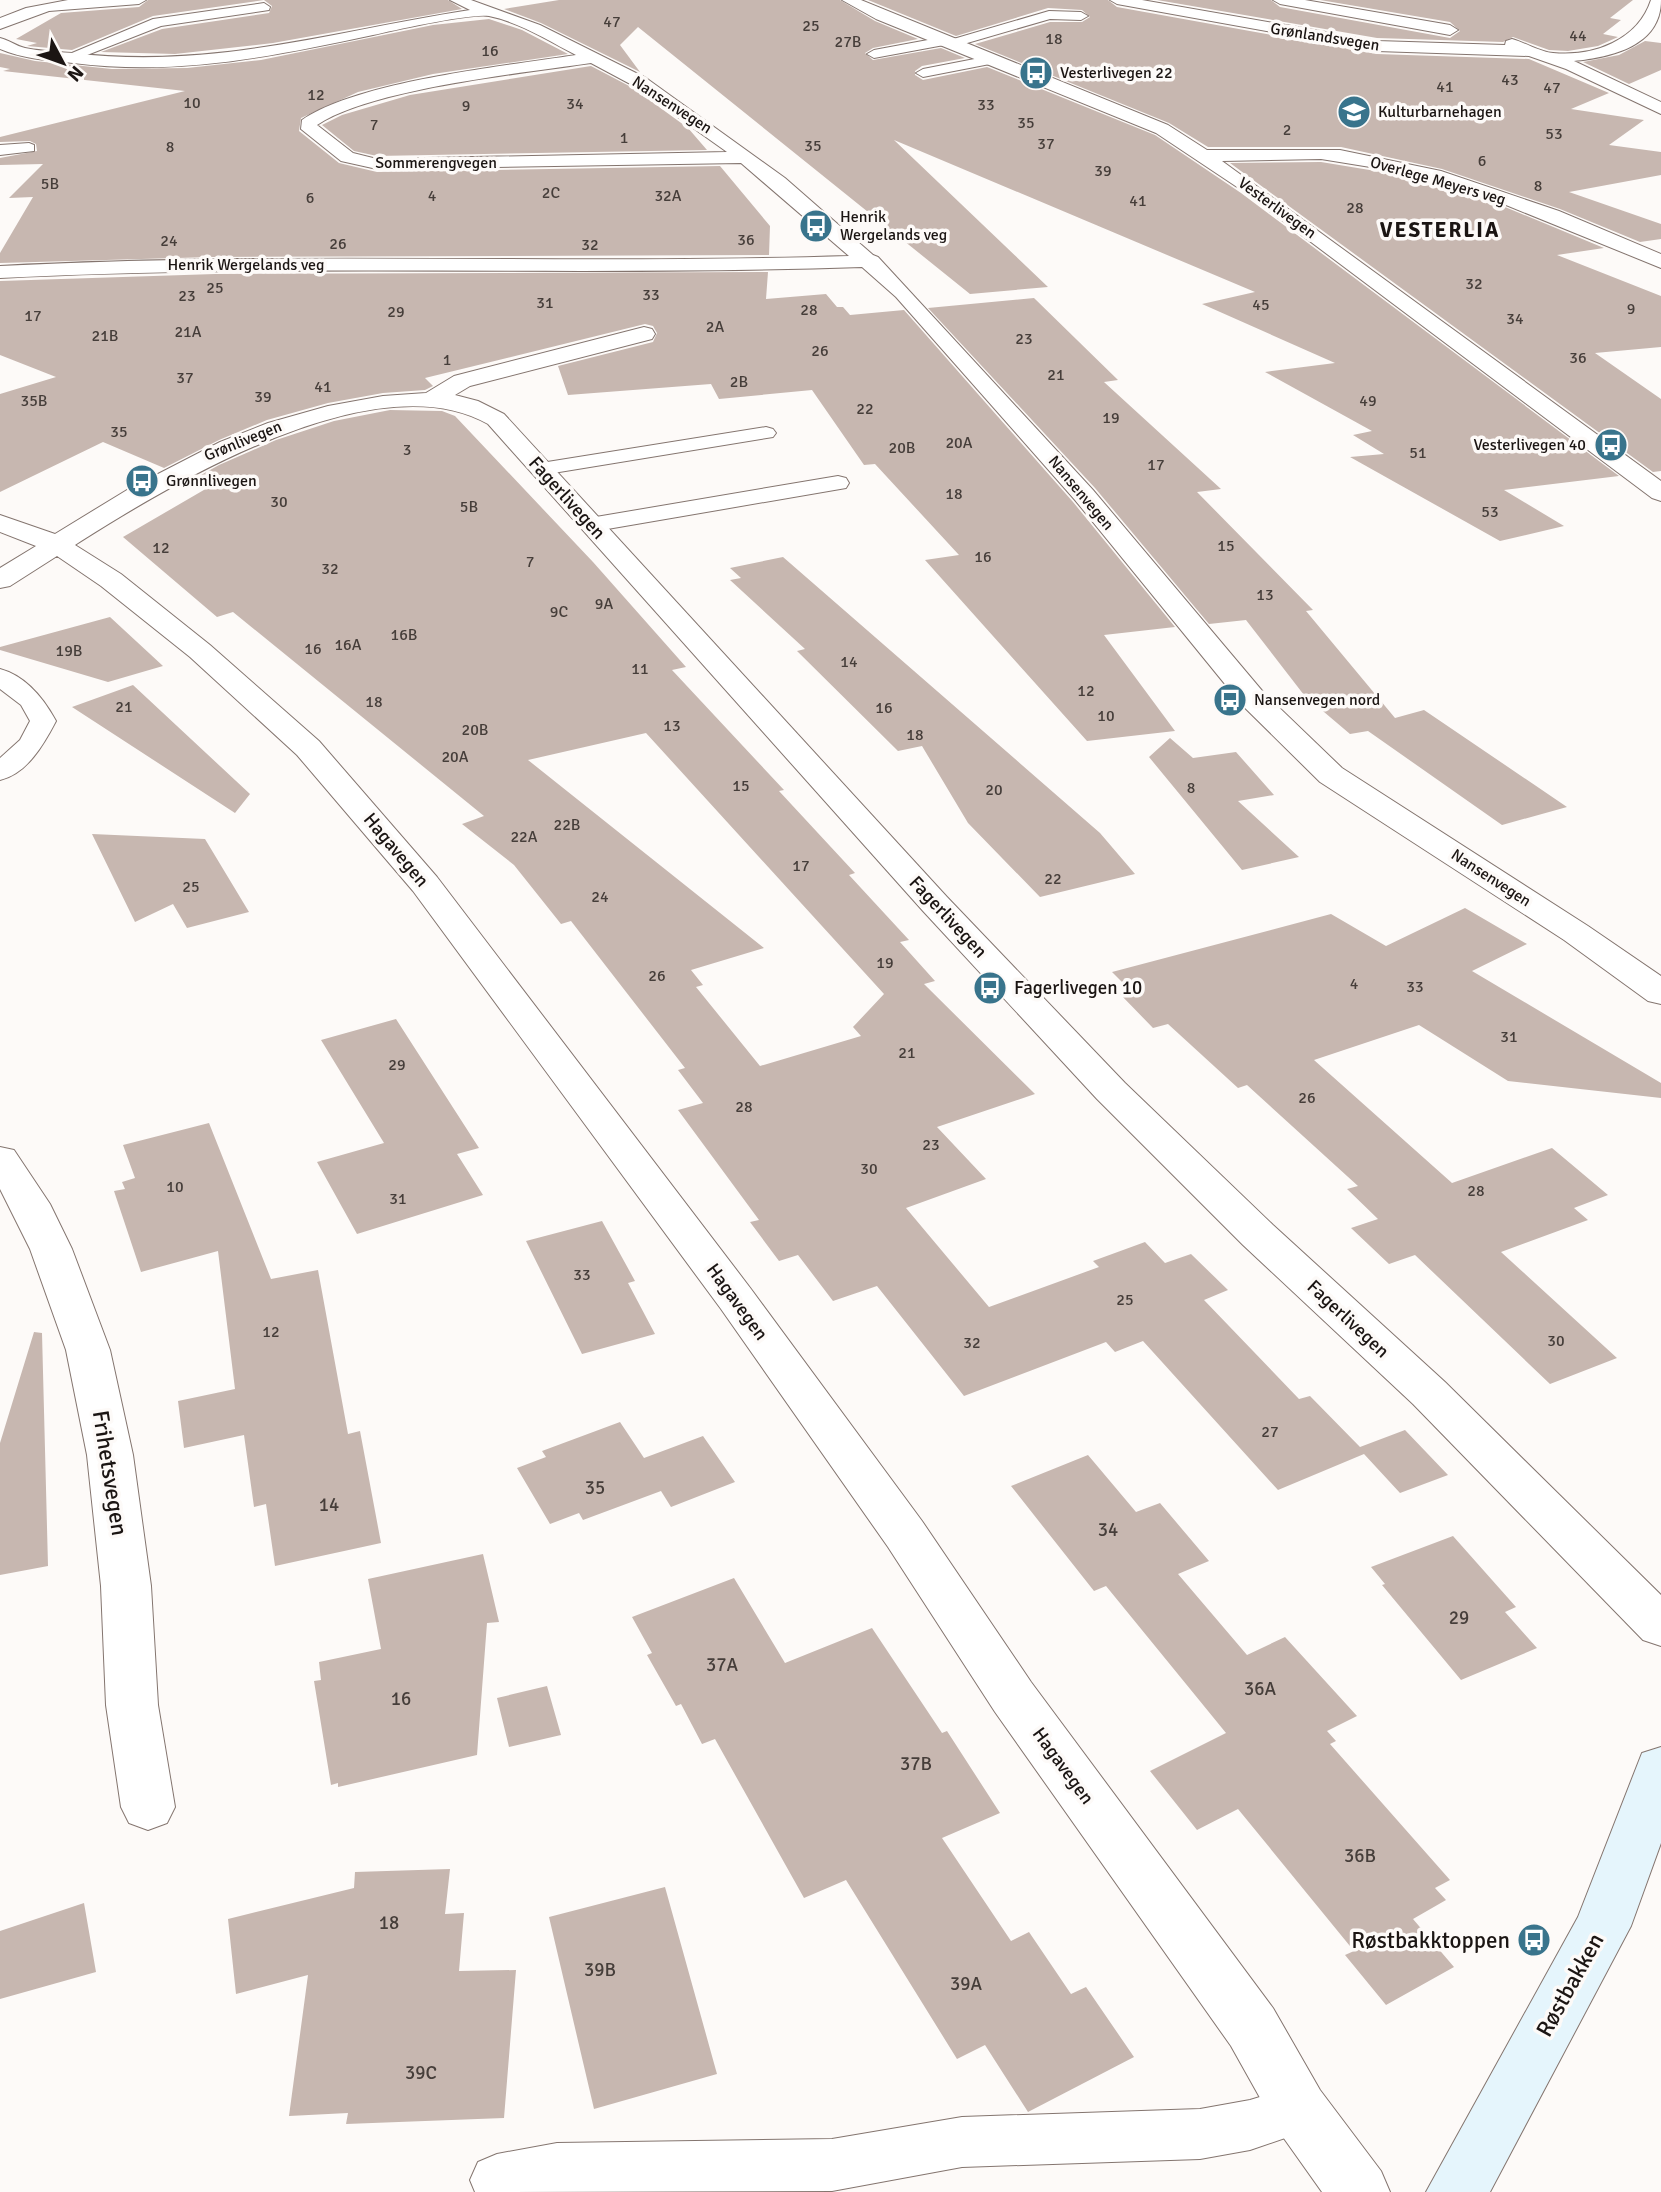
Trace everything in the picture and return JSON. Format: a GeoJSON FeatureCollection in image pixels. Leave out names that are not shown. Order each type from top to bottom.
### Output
{"type":"FeatureCollection","features":[{"type":"Feature","properties":{"kind":"street"},"geometry":{"type":"LineString","coordinates":[[12,0],[49,7]]}},
{"type":"Feature","properties":{"kind":"street"},"geometry":{"type":"LineString","coordinates":[[0,24],[17,15],[49,7],[139,0]]}},
{"type":"Feature","properties":{"kind":"street","name":"Nansenvegen"},"geometry":{"type":"LineString","coordinates":[[457,0],[535,28],[639,82],[745,156],[871,261],[973,368],[1075,485],[1253,699],[1331,775],[1576,933],[1661,993]]}},
{"type":"Feature","properties":{"kind":"street","name":"Vesterlivegen"},"geometry":{"type":"LineString","coordinates":[[849,0],[1163,129],[1205,156],[1661,493]]}},
{"type":"Feature","properties":{"kind":"street","name":"Grønlandsvegen"},"geometry":{"type":"LineString","coordinates":[[1117,0],[1377,46],[1535,51]]}},
{"type":"Feature","properties":{"kind":"street","name":"Grønlandsvegen"},"geometry":{"type":"LineString","coordinates":[[1280,0],[1468,33],[1535,51],[1661,109]]}},
{"type":"Feature","properties":{"kind":"street"},"geometry":{"type":"LineString","coordinates":[[1552,58],[1593,54],[1625,44],[1644,29],[1657,8],[1658,0]]}},
{"type":"Feature","properties":{"kind":"street","name":"Nansenvegen"},"geometry":{"type":"LineString","coordinates":[[0,43],[21,52],[67,58],[150,64],[219,61],[393,26],[490,11]]}},
{"type":"Feature","properties":{"kind":"street","name":"Sommerengvegen"},"geometry":{"type":"LineString","coordinates":[[591,58],[513,68],[399,93],[331,110],[312,118],[308,124],[310,129],[347,157],[377,164],[745,156]]}},
{"type":"Feature","properties":{"kind":"street","name":"Overlege Meyers veg"},"geometry":{"type":"LineString","coordinates":[[1205,156],[1321,154],[1380,162],[1551,215],[1661,262]]}},
{"type":"Feature","properties":{"kind":"street","name":"Henrik Wergelands veg"},"geometry":{"type":"LineString","coordinates":[[0,272],[179,263],[621,267],[871,261]]}},
{"type":"Feature","properties":{"kind":"street"},"geometry":{"type":"LineString","coordinates":[[432,399],[462,381],[644,334]]}},
{"type":"Feature","properties":{"kind":"street","name":"Fagerlivegen"},"geometry":{"type":"LineString","coordinates":[[432,399],[460,403],[496,419],[935,904],[1111,1091],[1258,1235],[1429,1393],[1661,1626]]}},
{"type":"Feature","properties":{"kind":"street","name":"Grønlivegen"},"geometry":{"type":"LineString","coordinates":[[0,580],[187,465],[257,433],[341,409],[403,400],[432,399]]}},
{"type":"Feature","properties":{"kind":"street","name":"Hagavegen"},"geometry":{"type":"LineString","coordinates":[[0,523],[56,544],[111,580],[200,651],[279,721],[346,790],[425,884],[736,1298],[905,1534],[1013,1697],[1252,2027],[1299,2110],[1359,2192]]}},
{"type":"Feature","properties":{"kind":"street","name":"Frihetsvegen"},"geometry":{"type":"LineString","coordinates":[[0,1159],[30,1204],[51,1249],[88,1350],[110,1455],[126,1586],[131,1704],[148,1807]]}},
{"type":"Feature","properties":{"kind":"street","name":"Røstbakken"},"geometry":{"type":"LineString","coordinates":[[1457,2192],[1603,1926],[1661,1769]]}},
{"type":"Feature","properties":{"kind":"lane"},"geometry":{"type":"LineString","coordinates":[[67,58],[158,22],[264,7]]}},
{"type":"Feature","properties":{"kind":"lane"},"geometry":{"type":"LineString","coordinates":[[874,54],[947,42],[1049,15],[1081,16]]}},
{"type":"Feature","properties":{"kind":"lane"},"geometry":{"type":"LineString","coordinates":[[973,36],[1020,38]]}},
{"type":"Feature","properties":{"kind":"lane"},"geometry":{"type":"LineString","coordinates":[[923,73],[990,60]]}},
{"type":"Feature","properties":{"kind":"lane"},"geometry":{"type":"LineString","coordinates":[[0,150],[29,148]]}},
{"type":"Feature","properties":{"kind":"lane"},"geometry":{"type":"LineString","coordinates":[[541,469],[766,433]]}},
{"type":"Feature","properties":{"kind":"lane"},"geometry":{"type":"LineString","coordinates":[[590,525],[838,483]]}},
{"type":"Feature","properties":{"kind":"lane"},"geometry":{"type":"LineString","coordinates":[[0,677],[33,701],[43,721],[31,744],[0,772]]}},
{"type":"Feature","properties":{"kind":"lane"},"geometry":{"type":"LineString","coordinates":[[497,2180],[557,2169],[832,2165],[962,2142],[1200,2134],[1250,2125],[1299,2110]]}},
{"type":"Feature","properties":{"kind":"building"},"geometry":{"type":"Polygon","coordinates":[[[148,0],[264,0],[153,16],[72,50],[27,46],[37,43],[16,39],[61,13],[139,7],[148,0]]]}},
{"type":"Feature","properties":{"kind":"building"},"geometry":{"type":"Polygon","coordinates":[[[264,0],[448,0],[462,9],[273,43],[175,54],[101,52],[162,29],[269,13],[272,6],[264,0]]]}},
{"type":"Feature","properties":{"kind":"building"},"geometry":{"type":"Polygon","coordinates":[[[559,0],[840,0],[875,21],[918,39],[873,48],[865,53],[873,60],[941,48],[965,58],[922,66],[915,71],[915,75],[923,80],[987,67],[1155,135],[1241,193],[1619,476],[1504,490],[1564,526],[1500,541],[1350,457],[1384,454],[1353,435],[1372,431],[1265,372],[1335,363],[1202,304],[1255,292],[894,140],[1048,287],[970,294],[638,27],[620,45],[640,72],[541,23],[504,9],[559,0]]]}},
{"type":"Feature","properties":{"kind":"building"},"geometry":{"type":"Polygon","coordinates":[[[868,0],[1108,0],[1117,7],[1377,54],[1529,59],[1609,93],[1571,109],[1644,120],[1609,145],[1661,152],[1661,175],[1569,192],[1661,224],[1661,239],[1640,242],[1560,209],[1442,169],[1341,147],[1208,147],[1169,123],[975,44],[1050,22],[1082,22],[1090,17],[1082,10],[1048,8],[956,36],[868,0]]]}},
{"type":"Feature","properties":{"kind":"building"},"geometry":{"type":"Polygon","coordinates":[[[1157,0],[1271,0],[1280,7],[1450,38],[1460,31],[1450,22],[1320,0],[1633,0],[1610,18],[1621,20],[1603,34],[1618,37],[1598,46],[1568,51],[1549,50],[1513,37],[1503,42],[1377,38],[1157,0]]]}},
{"type":"Feature","properties":{"kind":"building"},"geometry":{"type":"Polygon","coordinates":[[[489,19],[522,30],[568,54],[433,74],[358,92],[301,118],[299,131],[339,163],[377,172],[720,166],[770,226],[769,255],[212,257],[0,263],[0,253],[33,197],[9,198],[43,164],[0,165],[0,158],[37,151],[36,144],[30,141],[0,142],[0,137],[185,91],[3,71],[10,69],[0,67],[0,53],[35,61],[112,69],[187,68],[261,60],[433,25],[489,19]]]}},
{"type":"Feature","properties":{"kind":"building"},"geometry":{"type":"Polygon","coordinates":[[[1645,41],[1661,43],[1661,70],[1629,84],[1583,62],[1619,55],[1645,41]]]}},
{"type":"Feature","properties":{"kind":"building"},"geometry":{"type":"Polygon","coordinates":[[[591,66],[633,88],[688,128],[707,150],[377,156],[354,151],[322,125],[342,115],[410,95],[591,66]]]}},
{"type":"Feature","properties":{"kind":"building"},"geometry":{"type":"Polygon","coordinates":[[[1321,162],[1394,174],[1505,207],[1604,248],[1557,255],[1661,296],[1661,347],[1595,353],[1661,399],[1661,471],[1653,472],[1230,163],[1321,162]]]}},
{"type":"Feature","properties":{"kind":"building"},"geometry":{"type":"Polygon","coordinates":[[[768,272],[766,299],[826,294],[837,307],[843,307],[850,315],[904,310],[1073,502],[1175,627],[1104,635],[1175,731],[1087,741],[925,560],[959,555],[875,464],[864,465],[812,390],[719,399],[711,384],[568,395],[558,366],[653,342],[657,333],[653,326],[645,324],[425,378],[433,386],[425,390],[383,393],[328,403],[267,420],[219,440],[164,468],[103,442],[0,492],[0,394],[56,377],[0,355],[0,281],[215,274],[768,272]]]}},
{"type":"Feature","properties":{"kind":"building"},"geometry":{"type":"Polygon","coordinates":[[[1034,298],[1118,380],[1104,382],[1221,489],[1197,492],[1313,610],[1306,611],[1395,718],[1424,710],[1567,807],[1502,825],[1368,731],[1350,734],[1304,695],[1246,620],[1209,624],[1095,488],[928,308],[1034,298]]]}},
{"type":"Feature","properties":{"kind":"building"},"geometry":{"type":"Polygon","coordinates":[[[390,410],[442,411],[455,416],[593,562],[686,667],[672,670],[784,790],[779,791],[855,873],[849,875],[909,940],[900,942],[935,981],[924,984],[1035,1094],[937,1127],[986,1179],[906,1208],[989,1307],[1099,1267],[1093,1261],[1145,1242],[1165,1263],[1191,1254],[1228,1290],[1204,1300],[1299,1399],[1310,1396],[1360,1447],[1405,1430],[1448,1475],[1400,1493],[1364,1454],[1278,1490],[1143,1341],[1115,1352],[1106,1342],[964,1396],[877,1286],[833,1301],[798,1255],[779,1261],[750,1222],[759,1220],[678,1110],[703,1103],[678,1070],[685,1068],[571,921],[561,924],[514,865],[462,824],[484,816],[233,612],[217,617],[123,537],[209,487],[192,480],[219,465],[276,440],[334,421],[390,410]],[[646,733],[528,760],[764,948],[691,970],[703,985],[696,987],[760,1066],[861,1036],[853,1027],[884,994],[646,733]]]}},
{"type":"Feature","properties":{"kind":"building"},"geometry":{"type":"Polygon","coordinates":[[[783,557],[1100,833],[1135,874],[1040,897],[968,823],[922,746],[898,751],[797,651],[805,649],[730,580],[741,578],[730,568],[783,557]]]}},
{"type":"Feature","properties":{"kind":"building"},"geometry":{"type":"Polygon","coordinates":[[[110,617],[163,666],[108,682],[0,650],[0,647],[110,617]]]}},
{"type":"Feature","properties":{"kind":"building"},"geometry":{"type":"Polygon","coordinates":[[[133,685],[250,794],[235,813],[72,707],[133,685]]]}},
{"type":"Feature","properties":{"kind":"building"},"geometry":{"type":"Polygon","coordinates":[[[1170,738],[1193,758],[1236,752],[1274,795],[1238,801],[1299,857],[1242,870],[1149,757],[1170,738]]]}},
{"type":"Feature","properties":{"kind":"building"},"geometry":{"type":"Polygon","coordinates":[[[92,834],[205,839],[249,912],[187,928],[173,904],[135,922],[92,834]]]}},
{"type":"Feature","properties":{"kind":"building"},"geometry":{"type":"Polygon","coordinates":[[[1465,908],[1527,944],[1472,971],[1661,1083],[1661,1098],[1508,1081],[1419,1025],[1314,1060],[1452,1183],[1552,1148],[1608,1195],[1574,1208],[1588,1220],[1501,1252],[1617,1358],[1550,1384],[1415,1255],[1389,1264],[1351,1228],[1378,1219],[1347,1189],[1358,1186],[1247,1085],[1238,1088],[1168,1024],[1153,1028],[1119,993],[1130,990],[1112,972],[1331,914],[1386,946],[1465,908]]]}},
{"type":"Feature","properties":{"kind":"building"},"geometry":{"type":"Polygon","coordinates":[[[396,1019],[479,1148],[457,1154],[483,1195],[357,1234],[317,1162],[384,1143],[321,1040],[396,1019]]]}},
{"type":"Feature","properties":{"kind":"building"},"geometry":{"type":"Polygon","coordinates":[[[209,1123],[271,1279],[318,1270],[348,1434],[360,1431],[381,1543],[275,1566],[266,1504],[254,1507],[244,1435],[184,1448],[178,1401],[235,1389],[218,1251],[141,1272],[114,1191],[125,1189],[122,1182],[135,1178],[123,1145],[209,1123]]]}},
{"type":"Feature","properties":{"kind":"building"},"geometry":{"type":"Polygon","coordinates":[[[602,1221],[635,1281],[628,1283],[655,1334],[582,1354],[526,1241],[602,1221]]]}},
{"type":"Feature","properties":{"kind":"building"},"geometry":{"type":"Polygon","coordinates":[[[34,1332],[42,1333],[48,1566],[0,1575],[0,1443],[34,1332]]]}},
{"type":"Feature","properties":{"kind":"building"},"geometry":{"type":"Polygon","coordinates":[[[620,1422],[644,1458],[703,1436],[735,1482],[671,1507],[661,1491],[583,1520],[579,1513],[550,1524],[517,1468],[546,1457],[542,1451],[620,1422]]]}},
{"type":"Feature","properties":{"kind":"building"},"geometry":{"type":"Polygon","coordinates":[[[1088,1455],[1136,1512],[1160,1503],[1209,1561],[1178,1574],[1247,1655],[1285,1637],[1357,1716],[1327,1731],[1336,1741],[1330,1744],[1450,1880],[1435,1888],[1446,1900],[1413,1919],[1454,1967],[1386,2005],[1345,1955],[1354,1951],[1238,1809],[1197,1830],[1150,1771],[1226,1733],[1106,1586],[1094,1591],[1011,1486],[1088,1455]]]}},
{"type":"Feature","properties":{"kind":"building"},"geometry":{"type":"Polygon","coordinates":[[[1453,1536],[1516,1607],[1505,1612],[1537,1648],[1461,1680],[1382,1585],[1385,1584],[1371,1567],[1453,1536]]]}},
{"type":"Feature","properties":{"kind":"building"},"geometry":{"type":"Polygon","coordinates":[[[483,1554],[499,1622],[487,1623],[477,1755],[338,1787],[338,1783],[331,1785],[314,1681],[321,1680],[319,1662],[381,1649],[368,1579],[483,1554]]]}},
{"type":"Feature","properties":{"kind":"building"},"geometry":{"type":"Polygon","coordinates":[[[734,1578],[785,1663],[872,1628],[942,1733],[947,1731],[1000,1813],[942,1838],[1011,1941],[1029,1932],[1071,1994],[1086,1987],[1134,2057],[1028,2112],[985,2045],[957,2059],[846,1880],[804,1898],[715,1739],[702,1744],[681,1704],[676,1706],[647,1655],[652,1653],[632,1617],[734,1578]]]}},
{"type":"Feature","properties":{"kind":"building"},"geometry":{"type":"Polygon","coordinates":[[[547,1686],[561,1735],[509,1747],[497,1698],[547,1686]]]}},
{"type":"Feature","properties":{"kind":"building"},"geometry":{"type":"Polygon","coordinates":[[[450,1869],[445,1914],[464,1913],[459,1971],[516,1970],[504,2118],[346,2124],[348,2113],[289,2116],[308,1975],[236,1994],[228,1919],[354,1888],[355,1872],[450,1869]]]}},
{"type":"Feature","properties":{"kind":"building"},"geometry":{"type":"Polygon","coordinates":[[[665,1887],[717,2074],[594,2109],[549,1917],[665,1887]]]}},
{"type":"Feature","properties":{"kind":"building"},"geometry":{"type":"Polygon","coordinates":[[[84,1903],[96,1972],[0,1999],[0,1931],[84,1903]]]}},
{"type":"Feature","properties":{"kind":"place","name":"Vesterlivegen 22"},"geometry":{"type":"Point","coordinates":[1036,73]}},
{"type":"Feature","properties":{"kind":"place","name":"Kulturbarnehagen"},"geometry":{"type":"Point","coordinates":[1354,112]}},
{"type":"Feature","properties":{"kind":"place","name":"Henrik Wergelands veg"},"geometry":{"type":"Point","coordinates":[816,226]}},
{"type":"Feature","properties":{"kind":"place","name":"Vesterlivegen 40"},"geometry":{"type":"Point","coordinates":[1611,445]}},
{"type":"Feature","properties":{"kind":"place","name":"Grønnlivegen"},"geometry":{"type":"Point","coordinates":[142,481]}},
{"type":"Feature","properties":{"kind":"place","name":"Nansenvegen nord"},"geometry":{"type":"Point","coordinates":[1230,700]}},
{"type":"Feature","properties":{"kind":"place","name":"Fagerlivegen 10"},"geometry":{"type":"Point","coordinates":[990,988]}},
{"type":"Feature","properties":{"kind":"place","name":"Røstbakktoppen"},"geometry":{"type":"Point","coordinates":[1534,1940]}},
{"type":"Feature","properties":{"kind":"district","name":"VESTERLIA"},"geometry":{"type":"Point","coordinates":[1440,230]}}]}
